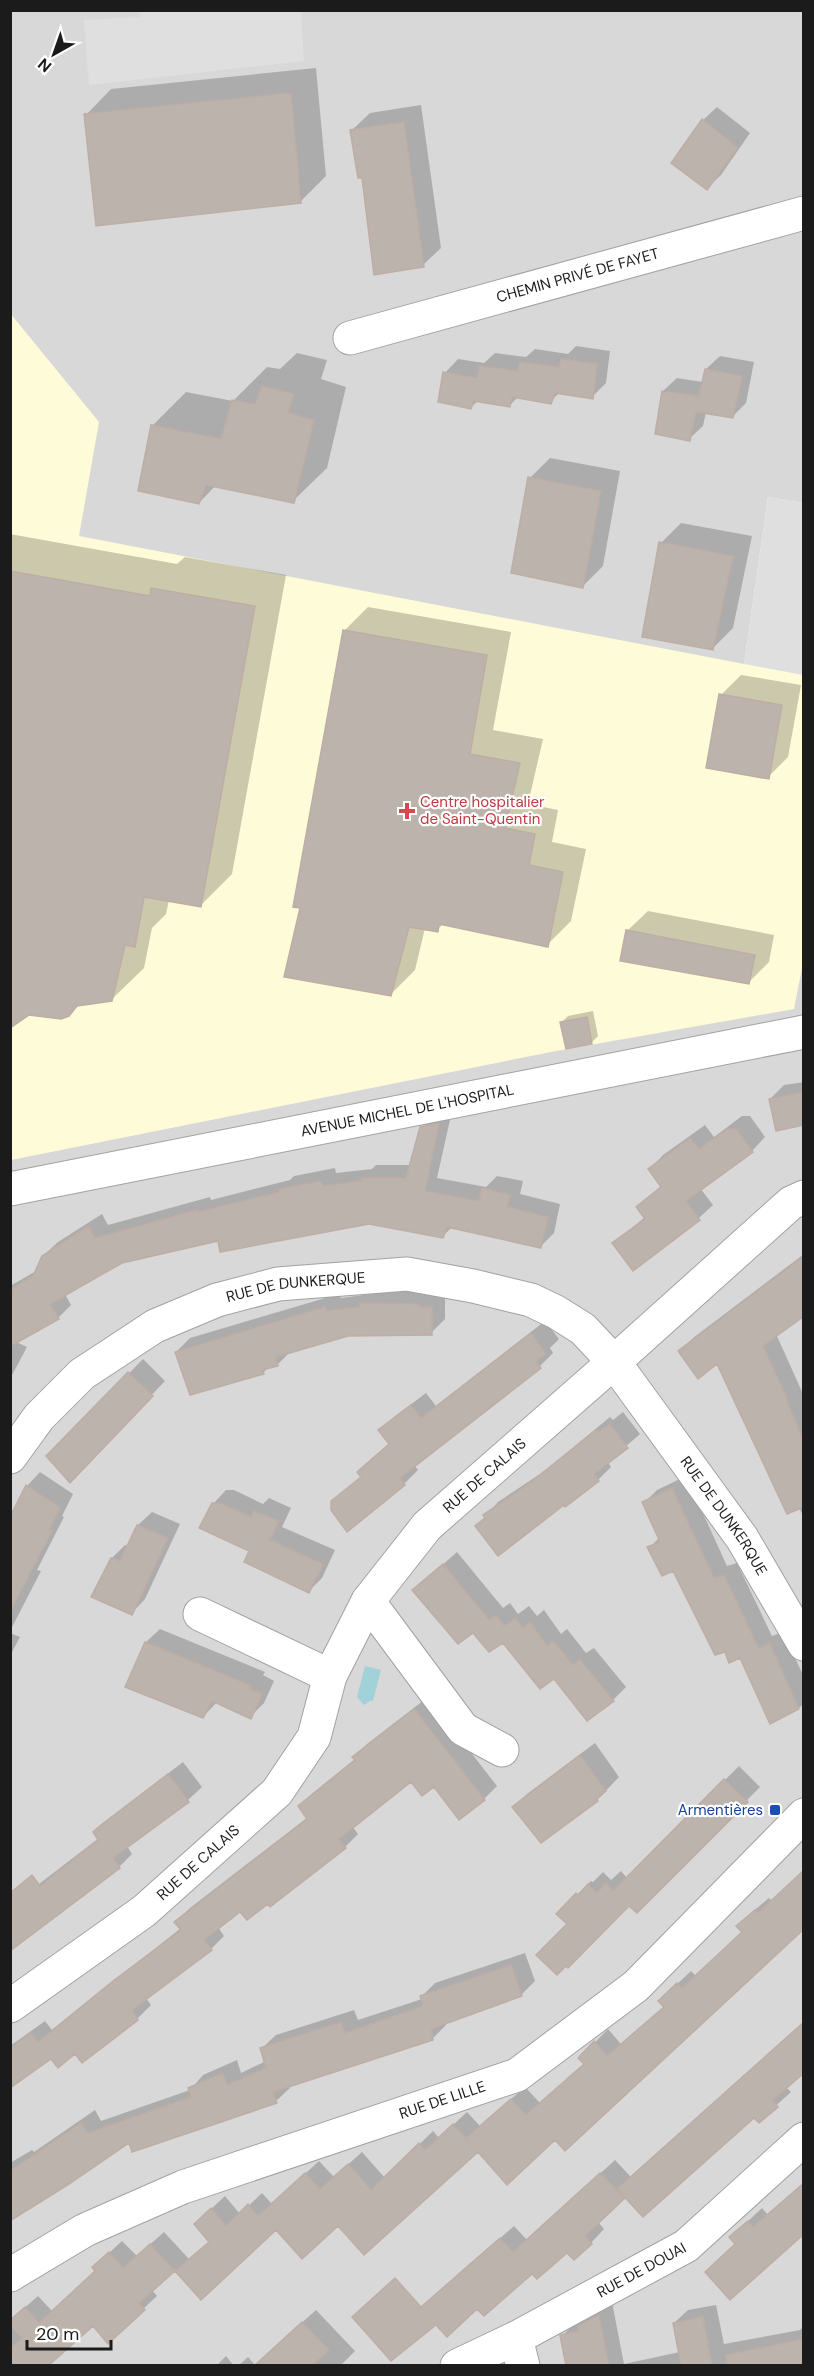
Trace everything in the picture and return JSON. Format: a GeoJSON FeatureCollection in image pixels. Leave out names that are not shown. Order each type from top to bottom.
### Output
{"type":"FeatureCollection","features":[{"type":"Feature","properties":{"kind":"street","name":"CHEMIN PRIVÉ DE FAYET"},"geometry":{"type":"LineString","coordinates":[[350,338],[804,213]]}},
{"type":"Feature","properties":{"kind":"street","name":"AVENUE MICHEL DE L'HOSPITAL"},"geometry":{"type":"LineString","coordinates":[[10,1188],[804,1032]]}},
{"type":"Feature","properties":{"kind":"street"},"geometry":{"type":"LineString","coordinates":[[614,1362],[791,1203],[804,1197]]}},
{"type":"Feature","properties":{"kind":"street","name":"RUE DE DUNKERQUE"},"geometry":{"type":"LineString","coordinates":[[10,1457],[39,1417],[82,1374],[146,1332],[217,1300],[278,1284],[407,1274],[473,1286],[531,1300],[556,1312],[583,1329],[614,1362],[742,1538],[804,1644]]}},
{"type":"Feature","properties":{"kind":"street","name":"RUE DE CALAIS"},"geometry":{"type":"LineString","coordinates":[[10,2006],[144,1911],[277,1792],[314,1737],[330,1676],[368,1601],[427,1526],[614,1362]]}},
{"type":"Feature","properties":{"kind":"street"},"geometry":{"type":"LineString","coordinates":[[368,1601],[463,1729],[502,1750]]}},
{"type":"Feature","properties":{"kind":"street"},"geometry":{"type":"LineString","coordinates":[[200,1614],[330,1676]]}},
{"type":"Feature","properties":{"kind":"street","name":"RUE DE LILLE"},"geometry":{"type":"LineString","coordinates":[[10,2275],[85,2230],[183,2187],[517,2075],[636,1986],[804,1815]]}},
{"type":"Feature","properties":{"kind":"street","name":"RUE DE DOUAI"},"geometry":{"type":"LineString","coordinates":[[457,2366],[520,2352],[686,2246],[804,2139]]}},
{"type":"Feature","properties":{"kind":"shaded area"},"geometry":{"type":"Polygon","coordinates":[[[11,11],[803,11],[803,2365],[11,2365],[11,11]]]}},
{"type":"Feature","properties":{"kind":"shaded area"},"geometry":{"type":"Polygon","coordinates":[[[140,11],[301,11],[304,61],[89,85],[84,20],[141,17],[140,11]]]}},
{"type":"Feature","properties":{"kind":"shaded area","name":"Centre hospitalier de Saint-Quentin"},"geometry":{"type":"Polygon","coordinates":[[[10,313],[99,422],[79,536],[744,664],[768,497],[803,503],[804,958],[794,1009],[556,1051],[11,1160],[10,313]]]}},
{"type":"Feature","properties":{"kind":"shaded area"},"geometry":{"type":"Polygon","coordinates":[[[768,497],[803,503],[803,675],[744,664],[768,497]]]}},
{"type":"Feature","properties":{"kind":"water"},"geometry":{"type":"Polygon","coordinates":[[[365,1666],[381,1670],[373,1701],[364,1705],[357,1697],[365,1666]]]}},
{"type":"Feature","properties":{"kind":"building"},"geometry":{"type":"Polygon","coordinates":[[[291,93],[301,203],[96,226],[84,114],[291,93]]]}},
{"type":"Feature","properties":{"kind":"building"},"geometry":{"type":"Polygon","coordinates":[[[702,119],[738,148],[707,190],[671,163],[702,119]]]}},
{"type":"Feature","properties":{"kind":"building"},"geometry":{"type":"Polygon","coordinates":[[[404,122],[424,267],[374,275],[362,178],[358,178],[350,130],[404,122]]]}},
{"type":"Feature","properties":{"kind":"building"},"geometry":{"type":"Polygon","coordinates":[[[561,359],[597,364],[593,399],[555,393],[551,404],[512,397],[510,407],[474,401],[471,409],[438,402],[443,372],[477,378],[480,366],[517,371],[520,362],[559,367],[561,359]]]}},
{"type":"Feature","properties":{"kind":"building"},"geometry":{"type":"Polygon","coordinates":[[[705,369],[742,376],[733,418],[696,412],[690,441],[655,434],[662,391],[699,396],[705,369]]]}},
{"type":"Feature","properties":{"kind":"building"},"geometry":{"type":"Polygon","coordinates":[[[262,386],[294,394],[288,413],[314,420],[294,503],[206,485],[199,504],[138,491],[151,425],[221,439],[232,400],[255,404],[262,386]]]}},
{"type":"Feature","properties":{"kind":"building"},"geometry":{"type":"Polygon","coordinates":[[[528,477],[601,491],[583,588],[511,573],[528,477]]]}},
{"type":"Feature","properties":{"kind":"building"},"geometry":{"type":"Polygon","coordinates":[[[659,542],[733,556],[713,650],[642,637],[659,542]]]}},
{"type":"Feature","properties":{"kind":"building"},"geometry":{"type":"Polygon","coordinates":[[[10,571],[150,596],[151,588],[255,606],[201,907],[144,897],[135,947],[125,945],[112,1001],[77,1006],[69,1016],[61,1019],[29,1015],[10,1028],[10,571]]]}},
{"type":"Feature","properties":{"kind":"building"},"geometry":{"type":"Polygon","coordinates":[[[343,630],[487,655],[470,754],[520,763],[505,828],[535,834],[529,865],[563,872],[548,947],[439,924],[438,932],[409,927],[391,996],[284,977],[300,908],[293,907],[343,630]]]}},
{"type":"Feature","properties":{"kind":"building"},"geometry":{"type":"Polygon","coordinates":[[[719,694],[782,705],[769,779],[706,768],[719,694]]]}},
{"type":"Feature","properties":{"kind":"building"},"geometry":{"type":"Polygon","coordinates":[[[626,930],[755,955],[749,984],[620,961],[626,930]]]}},
{"type":"Feature","properties":{"kind":"building"},"geometry":{"type":"Polygon","coordinates":[[[587,1017],[592,1044],[566,1049],[560,1022],[587,1017]]]}},
{"type":"Feature","properties":{"kind":"building"},"geometry":{"type":"Polygon","coordinates":[[[804,1092],[804,1125],[776,1131],[769,1099],[804,1092]]]}},
{"type":"Feature","properties":{"kind":"building"},"geometry":{"type":"Polygon","coordinates":[[[439,1123],[425,1191],[479,1201],[482,1188],[510,1195],[507,1207],[548,1217],[541,1248],[447,1227],[443,1238],[369,1224],[220,1252],[218,1241],[122,1263],[50,1304],[59,1319],[11,1346],[10,1290],[33,1276],[42,1256],[88,1226],[95,1238],[197,1210],[197,1212],[280,1192],[279,1189],[321,1181],[323,1186],[361,1181],[361,1178],[406,1178],[420,1127],[439,1123]]]}},
{"type":"Feature","properties":{"kind":"building"},"geometry":{"type":"Polygon","coordinates":[[[727,1129],[736,1129],[753,1152],[686,1201],[700,1220],[633,1271],[612,1243],[645,1219],[636,1207],[661,1187],[648,1169],[690,1138],[699,1149],[727,1129]]]}},
{"type":"Feature","properties":{"kind":"building"},"geometry":{"type":"Polygon","coordinates":[[[804,1256],[804,1316],[763,1346],[804,1442],[804,1507],[787,1514],[717,1364],[698,1379],[678,1351],[804,1256]]]}},
{"type":"Feature","properties":{"kind":"building"},"geometry":{"type":"Polygon","coordinates":[[[360,1303],[419,1304],[421,1307],[432,1307],[432,1335],[348,1336],[276,1357],[278,1366],[262,1370],[264,1374],[190,1395],[175,1352],[325,1307],[327,1311],[359,1307],[360,1303]]]}},
{"type":"Feature","properties":{"kind":"building"},"geometry":{"type":"Polygon","coordinates":[[[531,1333],[546,1354],[536,1361],[541,1368],[400,1478],[405,1485],[347,1532],[331,1510],[331,1501],[361,1477],[357,1472],[389,1444],[378,1430],[411,1405],[421,1418],[531,1333]]]}},
{"type":"Feature","properties":{"kind":"building"},"geometry":{"type":"Polygon","coordinates":[[[128,1372],[153,1396],[70,1483],[46,1456],[128,1372]]]}},
{"type":"Feature","properties":{"kind":"building"},"geometry":{"type":"Polygon","coordinates":[[[610,1424],[628,1448],[594,1474],[599,1481],[498,1556],[475,1526],[485,1518],[483,1515],[531,1482],[597,1429],[599,1432],[610,1424]]]}},
{"type":"Feature","properties":{"kind":"building"},"geometry":{"type":"Polygon","coordinates":[[[26,1485],[60,1508],[49,1530],[52,1531],[10,1612],[10,1517],[26,1485]]]}},
{"type":"Feature","properties":{"kind":"building"},"geometry":{"type":"Polygon","coordinates":[[[672,1488],[714,1578],[724,1575],[759,1649],[770,1644],[799,1709],[770,1724],[740,1658],[729,1663],[725,1652],[715,1655],[673,1571],[662,1576],[647,1547],[660,1542],[642,1502],[672,1488]]]}},
{"type":"Feature","properties":{"kind":"building"},"geometry":{"type":"Polygon","coordinates":[[[212,1503],[220,1503],[251,1517],[254,1511],[279,1521],[270,1540],[323,1564],[309,1593],[244,1562],[249,1551],[199,1528],[212,1503]]]}},
{"type":"Feature","properties":{"kind":"building"},"geometry":{"type":"Polygon","coordinates":[[[137,1525],[168,1538],[132,1615],[91,1597],[111,1558],[120,1561],[137,1525]]]}},
{"type":"Feature","properties":{"kind":"building"},"geometry":{"type":"Polygon","coordinates":[[[443,1564],[489,1620],[496,1615],[504,1626],[515,1618],[523,1628],[530,1622],[547,1646],[553,1641],[573,1665],[580,1660],[614,1701],[587,1721],[554,1679],[540,1689],[503,1643],[489,1652],[473,1633],[458,1644],[412,1590],[443,1564]]]}},
{"type":"Feature","properties":{"kind":"building"},"geometry":{"type":"Polygon","coordinates":[[[145,1642],[252,1686],[250,1689],[262,1694],[251,1719],[212,1701],[203,1718],[125,1687],[145,1642]]]}},
{"type":"Feature","properties":{"kind":"building"},"geometry":{"type":"Polygon","coordinates":[[[414,1709],[485,1800],[459,1820],[434,1787],[422,1796],[411,1782],[339,1839],[346,1848],[270,1907],[268,1904],[247,1920],[240,1912],[204,1940],[212,1950],[132,2010],[138,2020],[107,2044],[82,2063],[75,2054],[58,2068],[51,2059],[10,2088],[10,2048],[31,2033],[38,2042],[181,1930],[174,1922],[307,1819],[298,1806],[355,1760],[352,1757],[414,1709]]]}},
{"type":"Feature","properties":{"kind":"building"},"geometry":{"type":"Polygon","coordinates":[[[580,1755],[606,1791],[597,1799],[598,1801],[541,1843],[512,1807],[580,1755]]]}},
{"type":"Feature","properties":{"kind":"building"},"geometry":{"type":"Polygon","coordinates":[[[168,1774],[189,1802],[113,1858],[120,1868],[10,1951],[10,1893],[32,1875],[40,1886],[98,1840],[93,1832],[101,1825],[168,1774]]]}},
{"type":"Feature","properties":{"kind":"building"},"geometry":{"type":"Polygon","coordinates":[[[724,1779],[748,1802],[637,1913],[629,1906],[568,1968],[566,1966],[557,1975],[536,1955],[567,1924],[556,1914],[576,1893],[578,1895],[588,1884],[597,1893],[606,1883],[613,1891],[724,1779]]]}},
{"type":"Feature","properties":{"kind":"building"},"geometry":{"type":"Polygon","coordinates":[[[804,1870],[804,1929],[565,2151],[555,2140],[507,2185],[478,2152],[364,2255],[338,2226],[302,2259],[276,2230],[201,2300],[175,2271],[209,2242],[194,2224],[211,2208],[226,2226],[248,2204],[258,2216],[305,2173],[320,2189],[348,2164],[371,2190],[419,2143],[425,2150],[453,2124],[469,2142],[466,2138],[511,2099],[526,2115],[584,2064],[578,2058],[594,2041],[607,2056],[664,2007],[658,2001],[677,1983],[682,1988],[742,1932],[736,1926],[755,1910],[758,1913],[804,1870]]]}},
{"type":"Feature","properties":{"kind":"building"},"geometry":{"type":"Polygon","coordinates":[[[511,1965],[522,1996],[431,2029],[433,2040],[273,2092],[277,2103],[132,2152],[129,2143],[10,2221],[10,2171],[81,2123],[88,2133],[191,2097],[188,2088],[223,2073],[227,2085],[266,2068],[260,2048],[341,2022],[345,2033],[423,2006],[420,1996],[511,1965]]]}},
{"type":"Feature","properties":{"kind":"building"},"geometry":{"type":"Polygon","coordinates":[[[804,2022],[804,2073],[773,2100],[778,2107],[759,2123],[754,2118],[643,2217],[617,2189],[804,2022]]]}},
{"type":"Feature","properties":{"kind":"building"},"geometry":{"type":"Polygon","coordinates":[[[600,2173],[625,2198],[585,2236],[592,2244],[574,2260],[567,2253],[537,2279],[532,2274],[484,2316],[477,2309],[447,2337],[436,2325],[391,2361],[352,2317],[395,2278],[421,2307],[500,2238],[513,2252],[600,2173]]]}},
{"type":"Feature","properties":{"kind":"building"},"geometry":{"type":"Polygon","coordinates":[[[804,2183],[804,2234],[730,2300],[705,2272],[735,2244],[729,2237],[748,2221],[753,2227],[804,2183]]]}},
{"type":"Feature","properties":{"kind":"building"},"geometry":{"type":"Polygon","coordinates":[[[150,2244],[175,2271],[139,2303],[145,2310],[108,2344],[93,2326],[48,2366],[10,2366],[10,2348],[22,2338],[10,2326],[10,2320],[25,2307],[39,2323],[95,2271],[92,2267],[109,2252],[123,2268],[150,2244]]]}},
{"type":"Feature","properties":{"kind":"building"},"geometry":{"type":"Polygon","coordinates":[[[599,2315],[609,2366],[566,2366],[560,2335],[579,2331],[578,2326],[599,2315]]]}},
{"type":"Feature","properties":{"kind":"building"},"geometry":{"type":"Polygon","coordinates":[[[703,2317],[712,2366],[681,2366],[673,2323],[703,2317]]]}},
{"type":"Feature","properties":{"kind":"building"},"geometry":{"type":"Polygon","coordinates":[[[302,2322],[329,2350],[311,2366],[254,2366],[302,2322]]]}},
{"type":"Feature","properties":{"kind":"building"},"geometry":{"type":"Polygon","coordinates":[[[804,2339],[804,2366],[727,2366],[726,2355],[804,2339]]]}},
{"type":"Feature","properties":{"kind":"place","name":"Centre hospitalier de Saint-Quentin"},"geometry":{"type":"Point","coordinates":[407,811]}},
{"type":"Feature","properties":{"kind":"place","name":"Armentières"},"geometry":{"type":"Point","coordinates":[775,1810]}}]}
